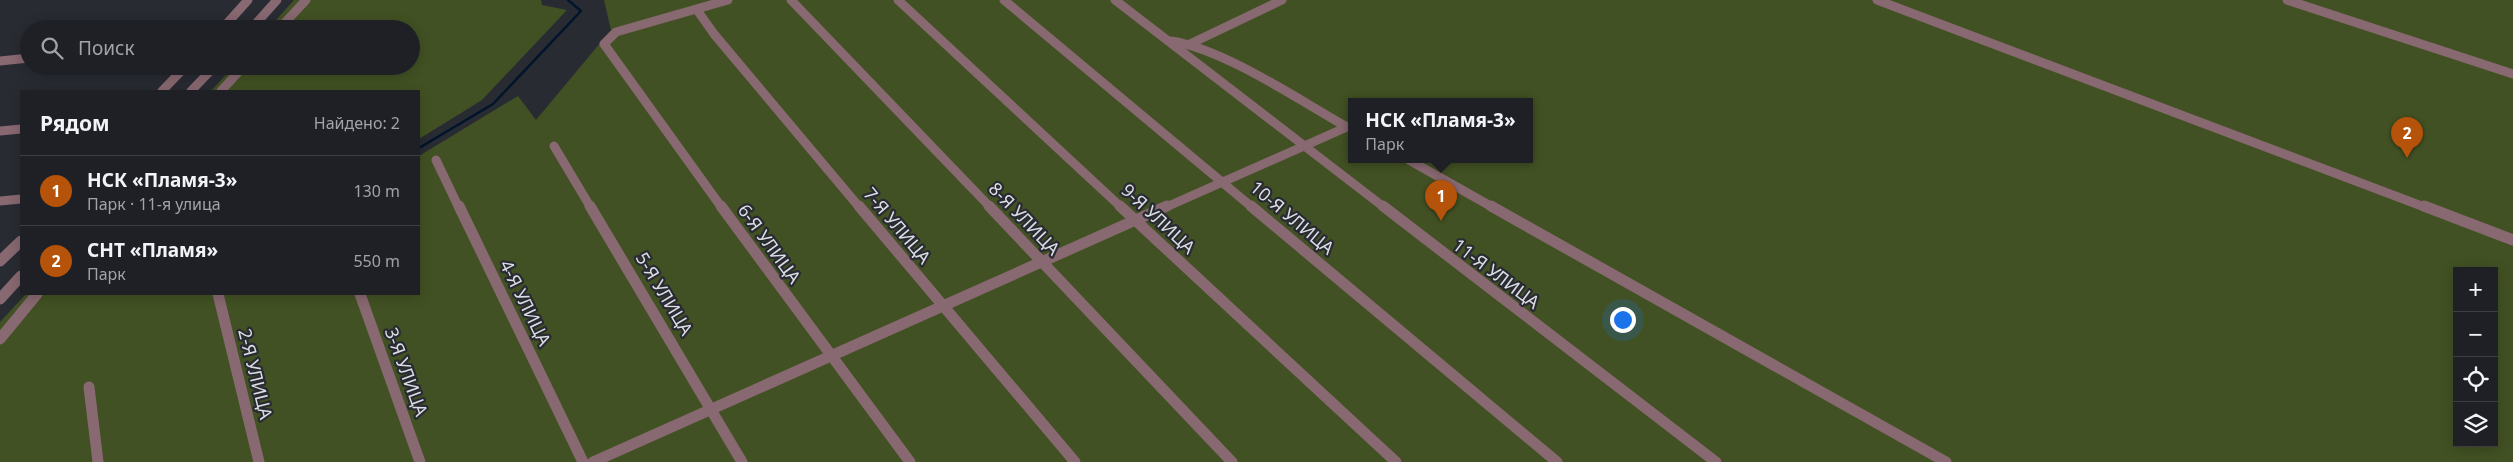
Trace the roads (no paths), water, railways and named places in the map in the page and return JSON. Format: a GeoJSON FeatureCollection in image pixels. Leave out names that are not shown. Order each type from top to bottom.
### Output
{"type":"FeatureCollection","features":[{"type":"Feature","properties":{"kind":"street"},"geometry":{"type":"LineString","coordinates":[[230,20],[248,0]]}},
{"type":"Feature","properties":{"kind":"street"},"geometry":{"type":"LineString","coordinates":[[259,20],[277,0]]}},
{"type":"Feature","properties":{"kind":"street"},"geometry":{"type":"LineString","coordinates":[[287,20],[306,0]]}},
{"type":"Feature","properties":{"kind":"street"},"geometry":{"type":"LineString","coordinates":[[696,10],[728,0]]}},
{"type":"Feature","properties":{"kind":"street","name":"8-Я УЛИЦА"},"geometry":{"type":"LineString","coordinates":[[791,0],[1232,462]]}},
{"type":"Feature","properties":{"kind":"street","name":"9-Я УЛИЦА"},"geometry":{"type":"LineString","coordinates":[[898,0],[1396,462]]}},
{"type":"Feature","properties":{"kind":"street","name":"10-Я УЛИЦА"},"geometry":{"type":"LineString","coordinates":[[1004,0],[1557,462]]}},
{"type":"Feature","properties":{"kind":"street","name":"11-Я УЛИЦА"},"geometry":{"type":"LineString","coordinates":[[1115,0],[1302,146],[1716,462]]}},
{"type":"Feature","properties":{"kind":"street"},"geometry":{"type":"LineString","coordinates":[[1190,44],[1282,0]]}},
{"type":"Feature","properties":{"kind":"street"},"geometry":{"type":"LineString","coordinates":[[1877,0],[2513,240]]}},
{"type":"Feature","properties":{"kind":"street"},"geometry":{"type":"LineString","coordinates":[[2287,0],[2513,74]]}},
{"type":"Feature","properties":{"kind":"street","name":"6-Я УЛИЦА"},"geometry":{"type":"LineString","coordinates":[[696,10],[616,32],[604,44],[910,462]]}},
{"type":"Feature","properties":{"kind":"street","name":"7-Я УЛИЦА"},"geometry":{"type":"LineString","coordinates":[[696,10],[714,34],[1075,462]]}},
{"type":"Feature","properties":{"kind":"street"},"geometry":{"type":"LineString","coordinates":[[1171,42],[1190,44],[1238,67],[1348,127]]}},
{"type":"Feature","properties":{"kind":"street"},"geometry":{"type":"LineString","coordinates":[[0,61],[20,59]]}},
{"type":"Feature","properties":{"kind":"street"},"geometry":{"type":"LineString","coordinates":[[163,90],[177,75]]}},
{"type":"Feature","properties":{"kind":"street"},"geometry":{"type":"LineString","coordinates":[[192,90],[207,75]]}},
{"type":"Feature","properties":{"kind":"street"},"geometry":{"type":"LineString","coordinates":[[222,90],[236,75]]}},
{"type":"Feature","properties":{"kind":"street"},"geometry":{"type":"LineString","coordinates":[[0,131],[20,129]]}},
{"type":"Feature","properties":{"kind":"street"},"geometry":{"type":"LineString","coordinates":[[593,462],[1302,146],[1348,129]]}},
{"type":"Feature","properties":{"kind":"street","name":"5-Я УЛИЦА"},"geometry":{"type":"LineString","coordinates":[[554,146],[712,408],[742,462]]}},
{"type":"Feature","properties":{"kind":"street","name":"4-Я УЛИЦА"},"geometry":{"type":"LineString","coordinates":[[436,160],[583,462]]}},
{"type":"Feature","properties":{"kind":"street"},"geometry":{"type":"LineString","coordinates":[[1414,163],[1946,462]]}},
{"type":"Feature","properties":{"kind":"street"},"geometry":{"type":"LineString","coordinates":[[0,201],[20,199]]}},
{"type":"Feature","properties":{"kind":"street"},"geometry":{"type":"LineString","coordinates":[[0,261],[20,242]]}},
{"type":"Feature","properties":{"kind":"street"},"geometry":{"type":"LineString","coordinates":[[0,299],[20,277]]}},
{"type":"Feature","properties":{"kind":"street"},"geometry":{"type":"LineString","coordinates":[[0,339],[35,295]]}},
{"type":"Feature","properties":{"kind":"street","name":"2-Я УЛИЦА"},"geometry":{"type":"LineString","coordinates":[[218,295],[259,462]]}},
{"type":"Feature","properties":{"kind":"street","name":"3-Я УЛИЦА"},"geometry":{"type":"LineString","coordinates":[[360,295],[420,462]]}},
{"type":"Feature","properties":{"kind":"street"},"geometry":{"type":"LineString","coordinates":[[89,387],[98,462]]}},
{"type":"Feature","properties":{"kind":"waterway"},"geometry":{"type":"LineString","coordinates":[[420,147],[493,104],[581,11],[568,0]]}},
{"type":"Feature","properties":{"kind":"place","name":"СНТ «Пламя»"},"geometry":{"type":"Point","coordinates":[2407,158]}},
{"type":"Feature","properties":{"kind":"place","name":"НСК «Пламя-3»"},"geometry":{"type":"Point","coordinates":[1441,221]}}]}
